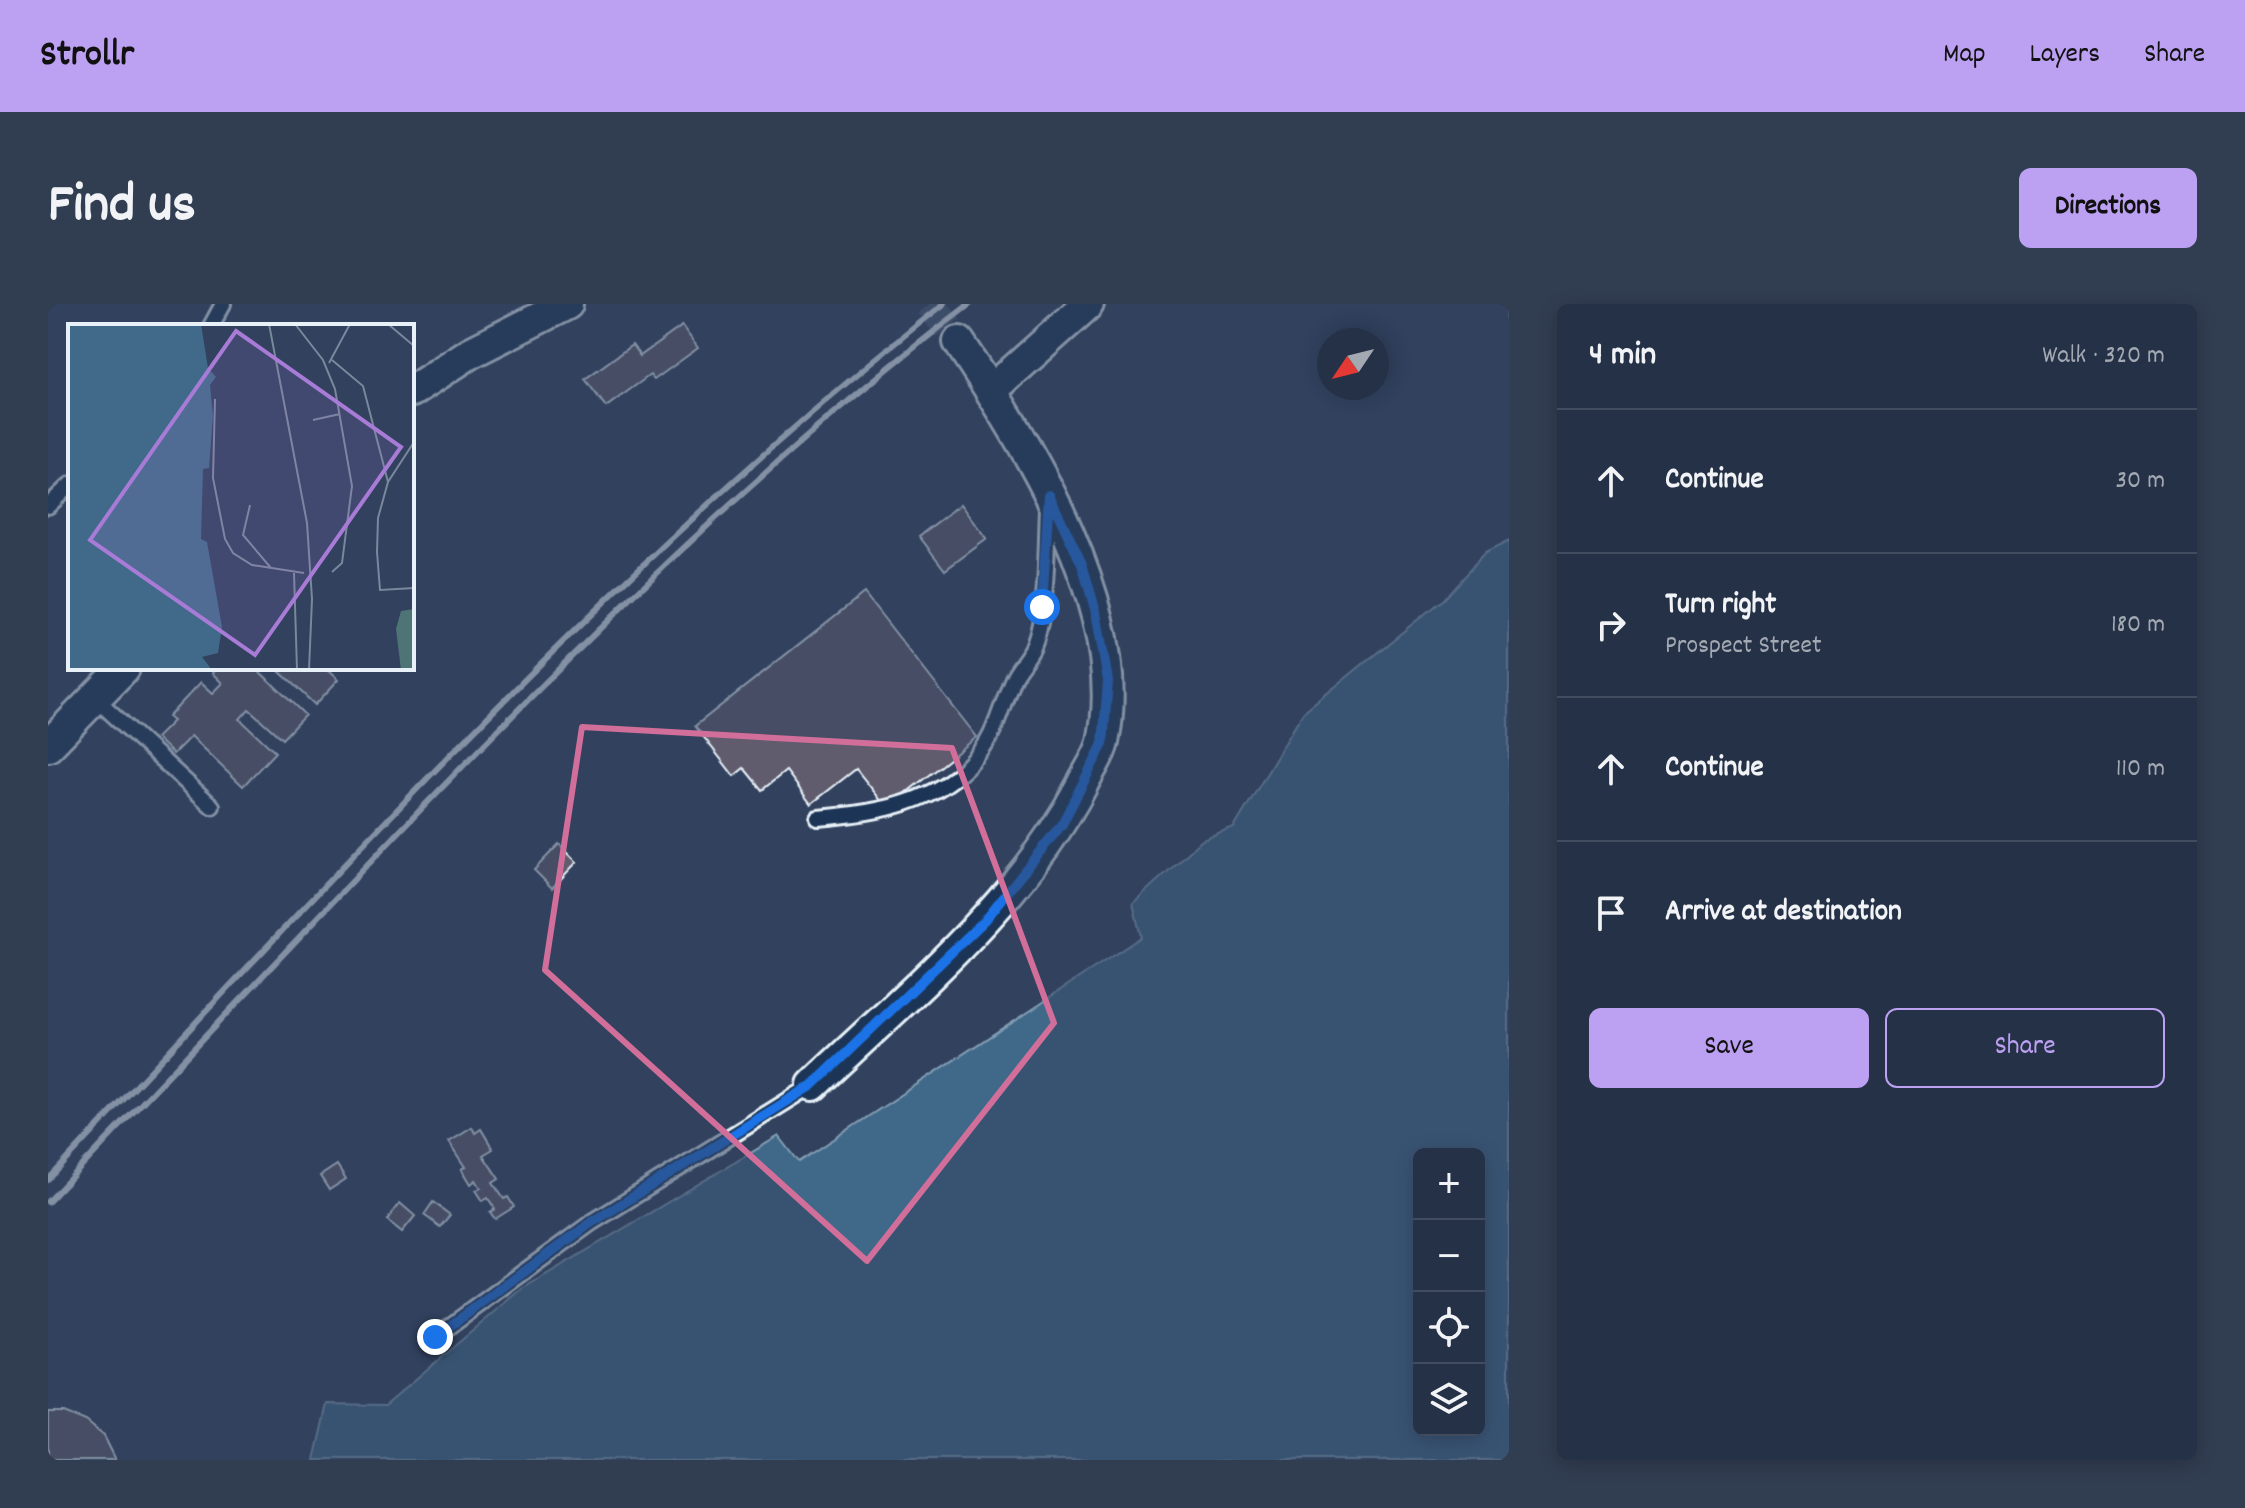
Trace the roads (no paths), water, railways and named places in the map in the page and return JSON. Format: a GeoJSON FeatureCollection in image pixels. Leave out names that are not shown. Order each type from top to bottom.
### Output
{"type":"FeatureCollection","features":[{"type":"Feature","properties":{"kind":"street"},"geometry":{"type":"LineString","coordinates":[[414,390],[470,353],[567,304]]}},
{"type":"Feature","properties":{"kind":"street"},"geometry":{"type":"LineString","coordinates":[[991,391],[1088,304]]}},
{"type":"Feature","properties":{"kind":"street"},"geometry":{"type":"LineString","coordinates":[[813,1085],[985,920],[1062,824],[1103,744],[1108,681],[1096,612],[1082,564],[1049,495],[991,391],[959,342]]}},
{"type":"Feature","properties":{"kind":"street"},"geometry":{"type":"LineString","coordinates":[[48,746],[122,670]]}},
{"type":"Feature","properties":{"kind":"lane"},"geometry":{"type":"LineString","coordinates":[[212,324],[223,304]]}},
{"type":"Feature","properties":{"kind":"lane"},"geometry":{"type":"LineString","coordinates":[[48,506],[68,487]]}},
{"type":"Feature","properties":{"kind":"lane"},"geometry":{"type":"LineString","coordinates":[[818,818],[872,813],[912,803],[956,776],[979,755],[999,717],[1014,677],[1033,646],[1042,607],[1049,495]]}},
{"type":"Feature","properties":{"kind":"lane"},"geometry":{"type":"LineString","coordinates":[[94,697],[212,806]]}},
{"type":"Feature","properties":{"kind":"lane"},"geometry":{"type":"LineString","coordinates":[[435,1337],[591,1223],[813,1085]]}},
{"type":"Feature","properties":{"kind":"water"},"geometry":{"type":"Polygon","coordinates":[[[1509,541],[1509,1460],[315,1460],[328,1404],[385,1405],[522,1289],[779,1136],[799,1162],[1141,937],[1133,903],[1202,840],[1234,828],[1303,713],[1443,599],[1485,553],[1509,541]]]}},
{"type":"Feature","properties":{"kind":"tunnel"},"geometry":{"type":"LineString","coordinates":[[930,304],[959,342]]}},
{"type":"Feature","properties":{"kind":"railway"},"geometry":{"type":"LineString","coordinates":[[48,1180],[371,837],[591,614],[705,507],[823,403],[944,304]]}},
{"type":"Feature","properties":{"kind":"railway"},"geometry":{"type":"LineString","coordinates":[[48,1202],[400,831],[605,623],[819,426],[970,304]]}}]}
